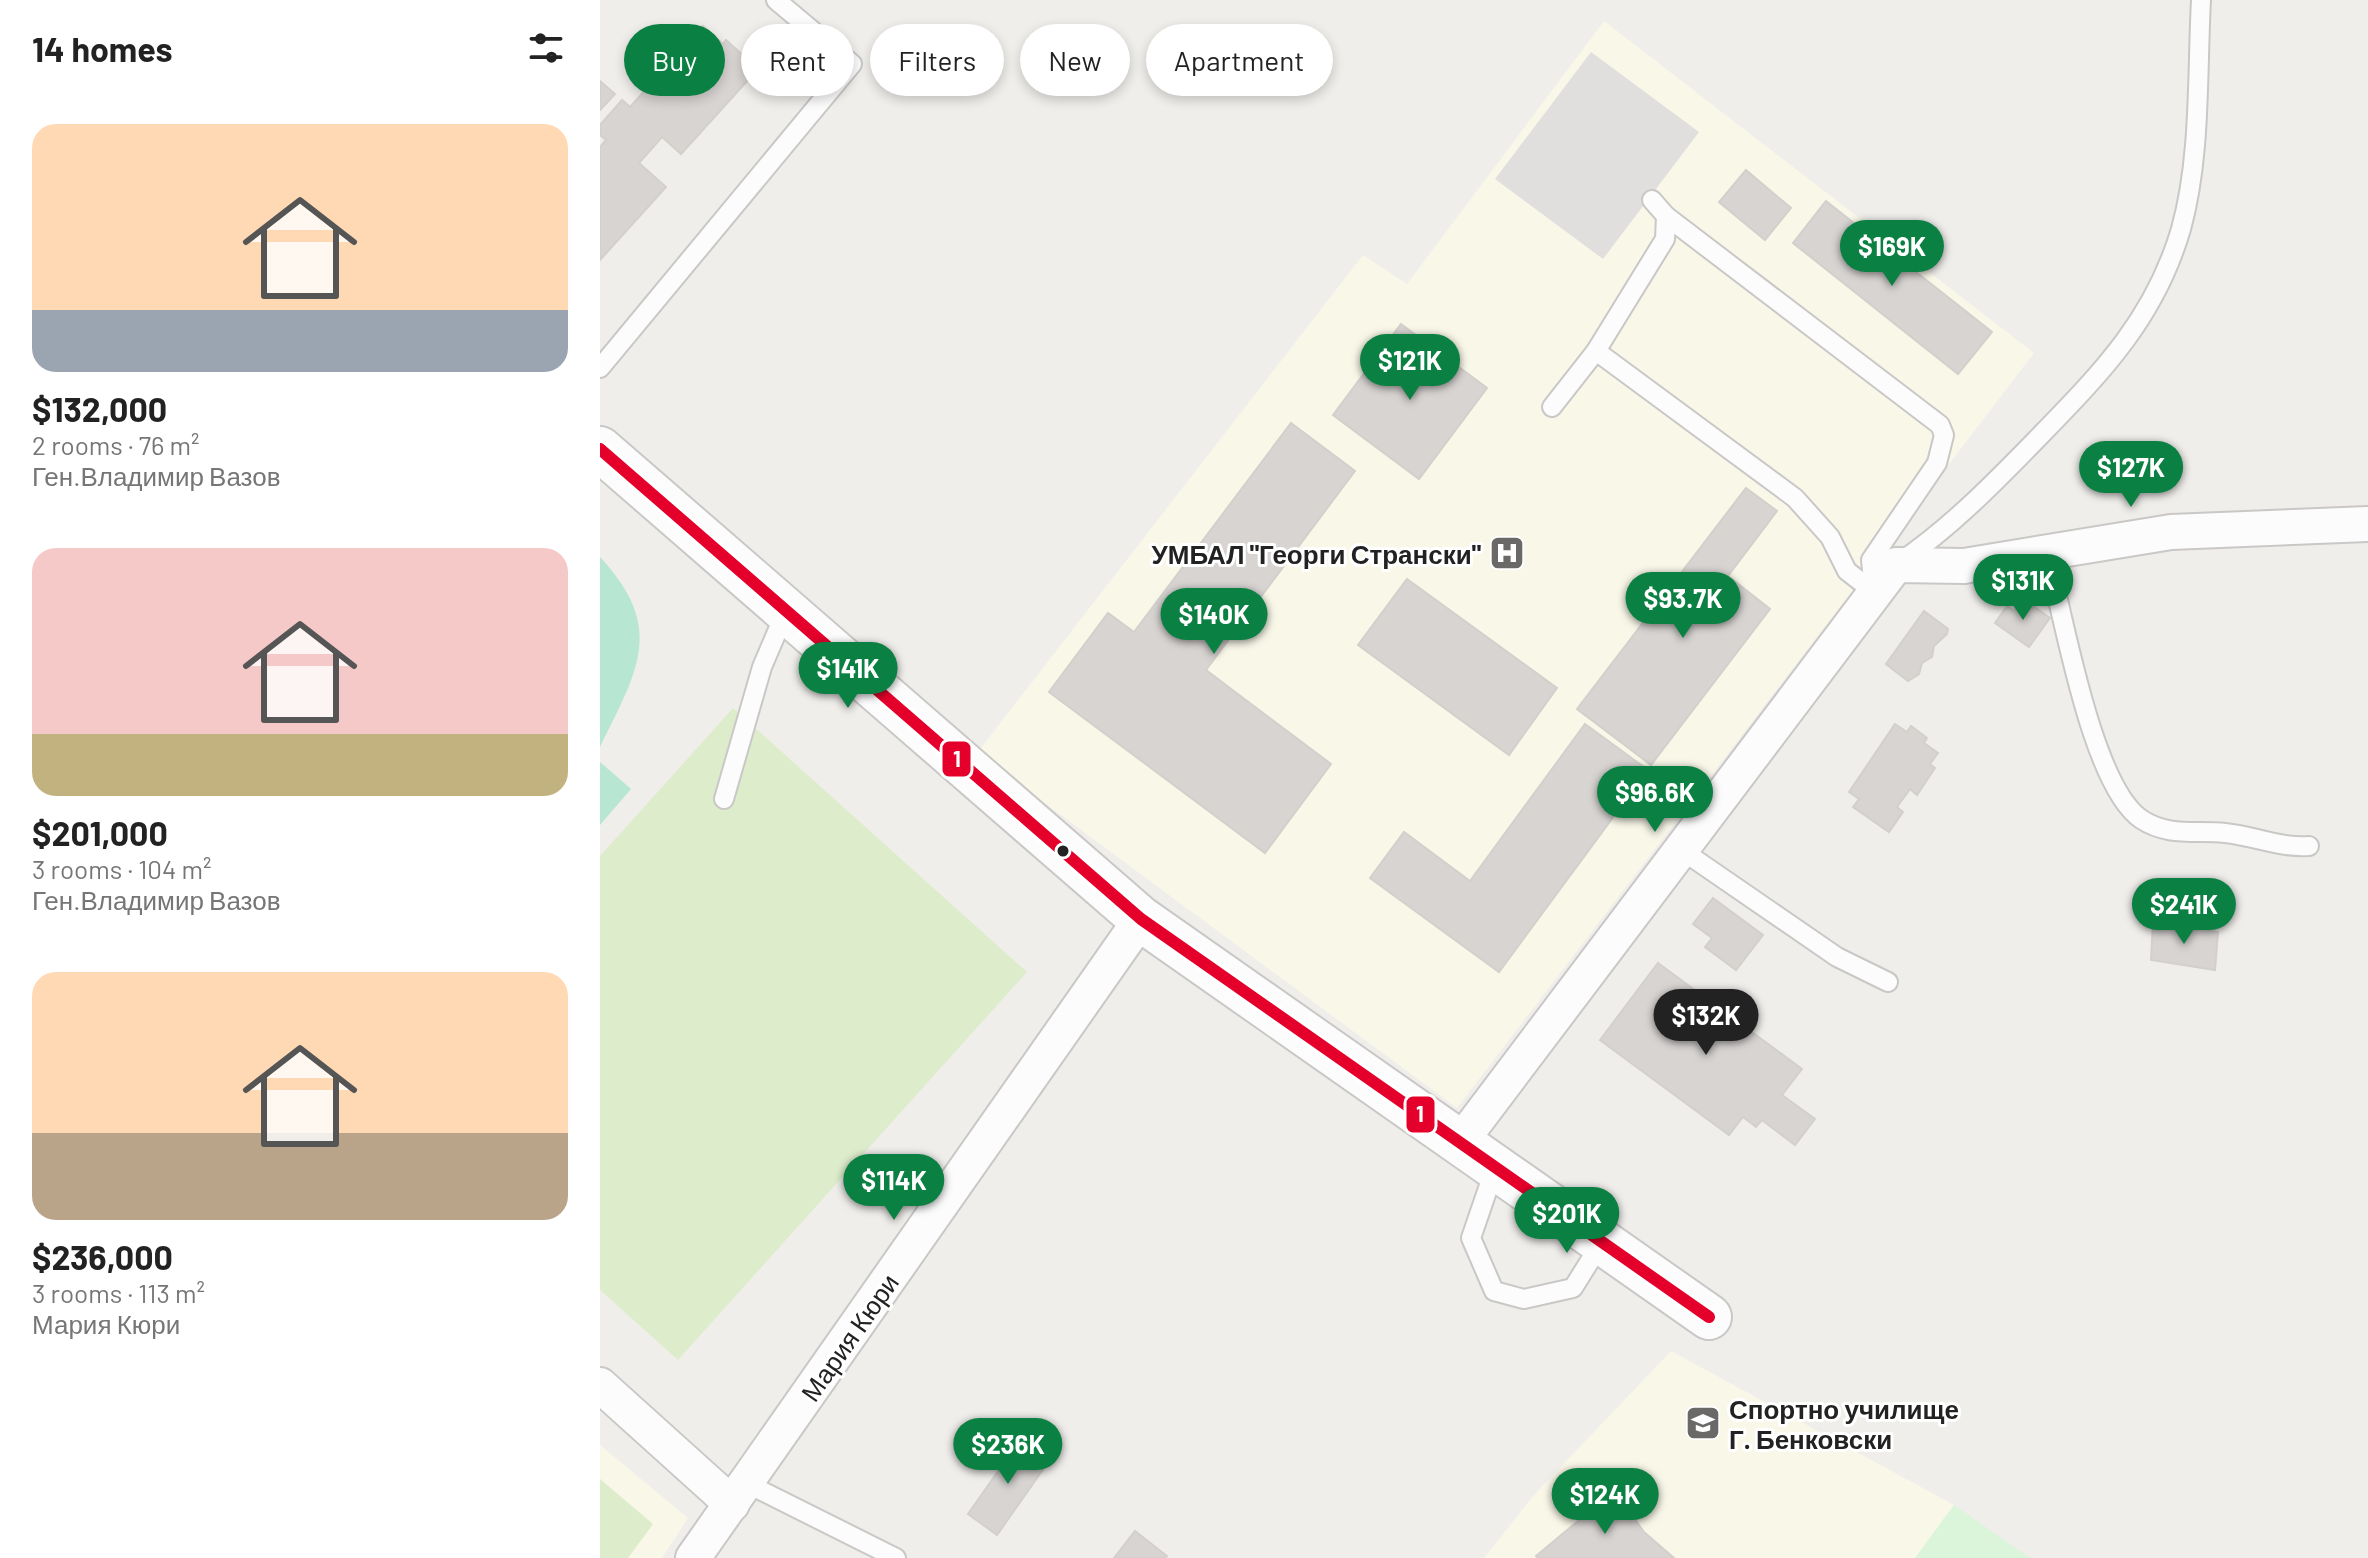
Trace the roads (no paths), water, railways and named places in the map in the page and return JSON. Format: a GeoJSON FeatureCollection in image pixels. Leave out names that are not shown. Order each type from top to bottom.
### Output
{"type":"FeatureCollection","features":[{"type":"Feature","properties":{"kind":"street"},"geometry":{"type":"LineString","coordinates":[[600,449],[1141,919],[1709,1317]]}},
{"type":"Feature","properties":{"kind":"street"},"geometry":{"type":"LineString","coordinates":[[1478,1153],[1680,849],[1896,565],[1964,566],[2171,532],[2368,524]]}},
{"type":"Feature","properties":{"kind":"street","name":"Мария Кюри"},"geometry":{"type":"LineString","coordinates":[[693,1558],[1141,919]]}},
{"type":"Feature","properties":{"kind":"street"},"geometry":{"type":"LineString","coordinates":[[600,1385],[739,1493]]}},
{"type":"Feature","properties":{"kind":"lane"},"geometry":{"type":"LineString","coordinates":[[600,368],[852,64],[776,0]]}},
{"type":"Feature","properties":{"kind":"lane"},"geometry":{"type":"LineString","coordinates":[[1896,565],[1925,545],[1980,495],[2085,392],[2142,320],[2172,257],[2190,190],[2201,0]]}},
{"type":"Feature","properties":{"kind":"lane"},"geometry":{"type":"LineString","coordinates":[[1652,200],[1666,216],[1940,425],[1944,435],[1937,463],[1871,560],[1874,592]]}},
{"type":"Feature","properties":{"kind":"lane"},"geometry":{"type":"LineString","coordinates":[[1552,407],[1596,351],[1665,239],[1666,216]]}},
{"type":"Feature","properties":{"kind":"lane"},"geometry":{"type":"LineString","coordinates":[[1596,351],[1795,498],[1830,537],[1847,571],[1874,592]]}},
{"type":"Feature","properties":{"kind":"lane"},"geometry":{"type":"LineString","coordinates":[[1998,560],[2033,567],[2045,573],[2053,587],[2101,754],[2119,791],[2140,818],[2185,834],[2222,832],[2276,846],[2309,846]]}},
{"type":"Feature","properties":{"kind":"lane"},"geometry":{"type":"LineString","coordinates":[[724,799],[762,667],[786,611]]}},
{"type":"Feature","properties":{"kind":"lane"},"geometry":{"type":"LineString","coordinates":[[1680,849],[1837,957],[1888,982]]}},
{"type":"Feature","properties":{"kind":"lane"},"geometry":{"type":"LineString","coordinates":[[1478,1153],[1471,1238],[1494,1291],[1524,1299],[1573,1288],[1603,1240]]}},
{"type":"Feature","properties":{"kind":"lane"},"geometry":{"type":"LineString","coordinates":[[739,1493],[896,1558]]}},
{"type":"Feature","properties":{"kind":"place","name":"УМБАЛ \"Георги Странски\""},"geometry":{"type":"Point","coordinates":[1507,553]}},
{"type":"Feature","properties":{"kind":"place","name":"Спортно училище Г. Бенковски"},"geometry":{"type":"Point","coordinates":[1703,1423]}}]}
